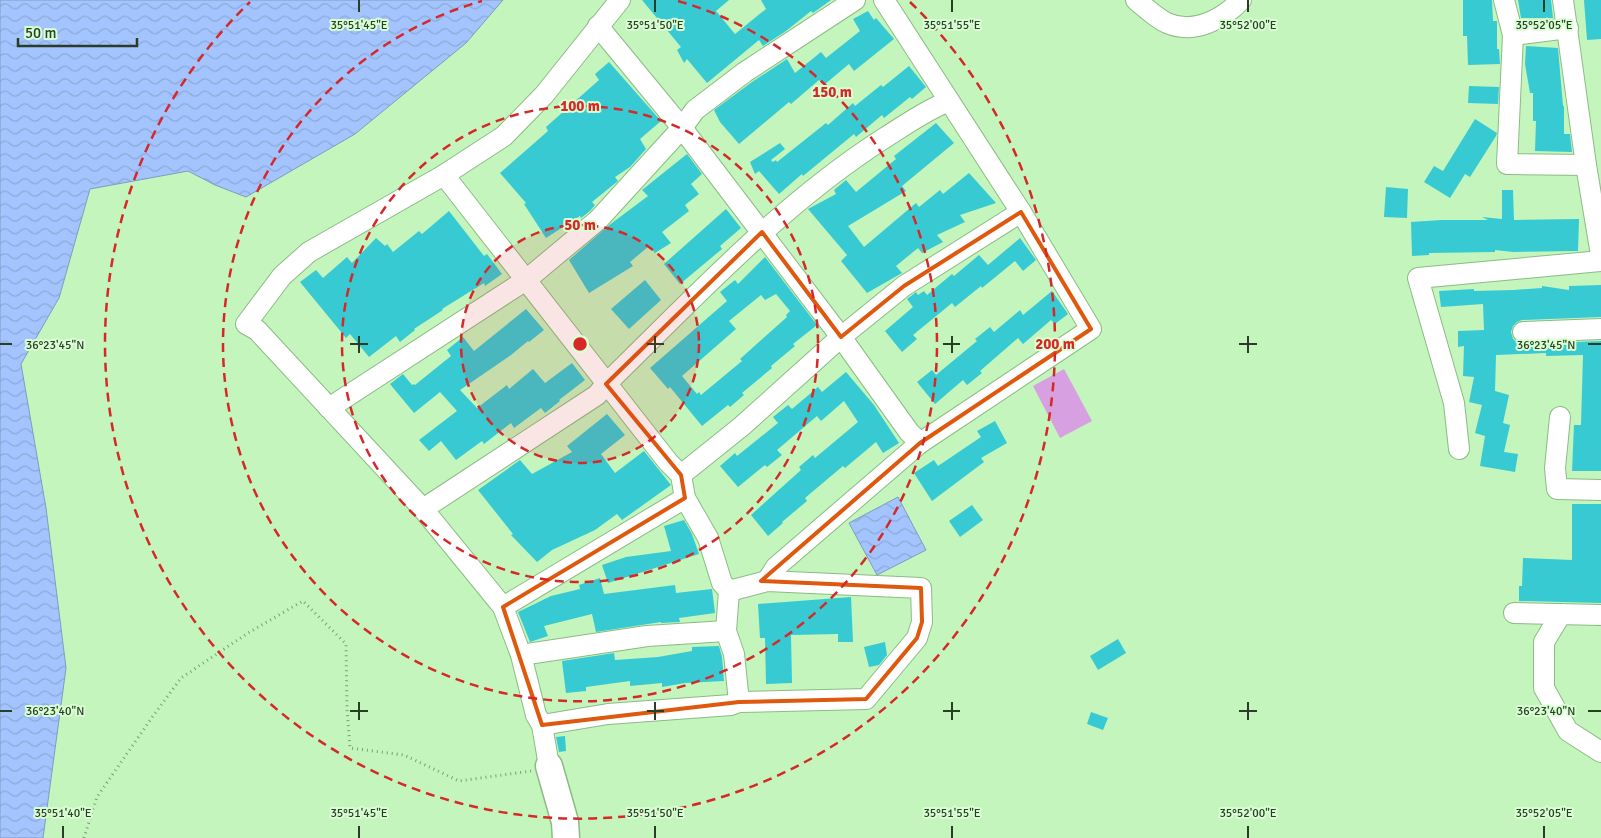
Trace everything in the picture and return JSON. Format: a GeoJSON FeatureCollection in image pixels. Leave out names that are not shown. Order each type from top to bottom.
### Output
{"type":"FeatureCollection","features":[{"type":"Feature","properties":{"kind":"main road"},"geometry":{"type":"LineString","coordinates":[[549,766],[565,822],[566,838]]}},
{"type":"Feature","properties":{"kind":"street"},"geometry":{"type":"LineString","coordinates":[[549,766],[542,725],[536,715],[521,655],[503,607],[422,509],[257,330],[246,324],[282,276],[309,252],[444,175],[504,136],[544,95],[620,0]]}},
{"type":"Feature","properties":{"kind":"street"},"geometry":{"type":"LineString","coordinates":[[329,408],[526,280],[598,220],[682,128],[695,110],[745,72],[854,0]]}},
{"type":"Feature","properties":{"kind":"street"},"geometry":{"type":"LineString","coordinates":[[767,581],[776,567],[920,443],[1091,329],[1021,212],[884,0]]}},
{"type":"Feature","properties":{"kind":"street"},"geometry":{"type":"LineString","coordinates":[[1136,0],[1166,23],[1182,27],[1204,25],[1230,11],[1241,0]]}},
{"type":"Feature","properties":{"kind":"street"},"geometry":{"type":"LineString","coordinates":[[1504,0],[1513,35],[1507,164],[1586,165]]}},
{"type":"Feature","properties":{"kind":"street"},"geometry":{"type":"LineString","coordinates":[[1563,0],[1586,165],[1601,255]]}},
{"type":"Feature","properties":{"kind":"street"},"geometry":{"type":"LineString","coordinates":[[598,26],[682,128],[841,337],[909,432],[920,443]]}},
{"type":"Feature","properties":{"kind":"street"},"geometry":{"type":"LineString","coordinates":[[1513,35],[1568,28]]}},
{"type":"Feature","properties":{"kind":"street"},"geometry":{"type":"LineString","coordinates":[[422,509],[597,395],[606,384],[762,232],[856,156],[934,107],[949,102]]}},
{"type":"Feature","properties":{"kind":"street"},"geometry":{"type":"LineString","coordinates":[[444,175],[606,384],[668,462],[681,475],[685,498],[708,538],[722,583],[730,591]]}},
{"type":"Feature","properties":{"kind":"street"},"geometry":{"type":"LineString","coordinates":[[681,475],[742,426],[841,337],[904,286],[1021,212]]}},
{"type":"Feature","properties":{"kind":"street"},"geometry":{"type":"LineString","coordinates":[[1459,449],[1454,403],[1418,278],[1601,261]]}},
{"type":"Feature","properties":{"kind":"street"},"geometry":{"type":"LineString","coordinates":[[1523,332],[1601,329]]}},
{"type":"Feature","properties":{"kind":"street"},"geometry":{"type":"LineString","coordinates":[[1560,417],[1555,468],[1557,489],[1601,490]]}},
{"type":"Feature","properties":{"kind":"street"},"geometry":{"type":"LineString","coordinates":[[503,607],[685,498]]}},
{"type":"Feature","properties":{"kind":"street"},"geometry":{"type":"LineString","coordinates":[[542,725],[608,714],[731,705],[740,702],[866,699],[917,638],[922,622],[921,588],[767,581],[730,591]]}},
{"type":"Feature","properties":{"kind":"street"},"geometry":{"type":"LineString","coordinates":[[730,591],[726,631],[734,654],[740,702]]}},
{"type":"Feature","properties":{"kind":"street"},"geometry":{"type":"LineString","coordinates":[[1514,613],[1601,615]]}},
{"type":"Feature","properties":{"kind":"street"},"geometry":{"type":"LineString","coordinates":[[1562,614],[1544,642],[1544,688],[1568,732],[1601,752]]}},
{"type":"Feature","properties":{"kind":"street"},"geometry":{"type":"LineString","coordinates":[[521,655],[647,636],[726,631]]}},
{"type":"Feature","properties":{"kind":"path"},"geometry":{"type":"LineString","coordinates":[[84,838],[97,797],[152,716],[181,678],[248,633],[303,601],[346,644],[350,748],[404,755],[459,781],[528,772],[549,766]]}},
{"type":"Feature","properties":{"kind":"highlighted area"},"geometry":{"type":"Polygon","coordinates":[[[1021,212],[1091,329],[920,443],[761,581],[921,588],[922,622],[917,638],[866,699],[739,702],[542,725],[503,607],[685,498],[681,475],[606,384],[762,232],[841,337],[904,286],[1021,212]]]}},
{"type":"Feature","properties":{"kind":"shaded area"},"geometry":{"type":"Polygon","coordinates":[[[1064,369],[1092,421],[1060,438],[1033,386],[1064,369]]]}},
{"type":"Feature","properties":{"kind":"water"},"geometry":{"type":"Polygon","coordinates":[[[0,0],[503,0],[466,43],[355,134],[246,197],[215,185],[188,171],[90,189],[59,298],[21,364],[46,508],[66,668],[43,838],[0,838],[0,0]]]}},
{"type":"Feature","properties":{"kind":"water"},"geometry":{"type":"Polygon","coordinates":[[[898,497],[926,550],[877,575],[849,523],[898,497]]]}},
{"type":"Feature","properties":{"kind":"building"},"geometry":{"type":"Polygon","coordinates":[[[642,0],[729,0],[716,11],[735,34],[766,9],[761,0],[831,0],[813,13],[811,11],[763,46],[759,40],[707,83],[687,59],[684,63],[677,50],[681,47],[642,0]]]}},
{"type":"Feature","properties":{"kind":"building"},"geometry":{"type":"Polygon","coordinates":[[[1463,0],[1492,0],[1493,21],[1497,21],[1497,49],[1499,49],[1500,64],[1468,65],[1467,36],[1463,36],[1463,0]]]}},
{"type":"Feature","properties":{"kind":"building"},"geometry":{"type":"Polygon","coordinates":[[[1518,0],[1551,0],[1553,18],[1521,18],[1518,0]]]}},
{"type":"Feature","properties":{"kind":"building"},"geometry":{"type":"Polygon","coordinates":[[[1584,0],[1601,0],[1601,39],[1587,40],[1584,0]]]}},
{"type":"Feature","properties":{"kind":"building"},"geometry":{"type":"Polygon","coordinates":[[[868,11],[874,20],[876,18],[894,39],[854,71],[849,64],[824,85],[819,80],[791,104],[789,102],[739,144],[720,122],[714,110],[787,59],[795,73],[821,52],[826,58],[860,31],[853,19],[868,11]]]}},
{"type":"Feature","properties":{"kind":"building"},"geometry":{"type":"Polygon","coordinates":[[[1526,46],[1558,48],[1564,106],[1564,134],[1570,134],[1572,152],[1535,151],[1536,121],[1533,121],[1533,93],[1530,93],[1525,64],[1526,46]]]}},
{"type":"Feature","properties":{"kind":"building"},"geometry":{"type":"Polygon","coordinates":[[[609,62],[661,121],[640,139],[646,149],[630,167],[615,177],[618,181],[592,202],[595,205],[590,211],[546,238],[524,204],[526,203],[500,173],[548,131],[546,127],[599,80],[595,74],[609,62]]]}},
{"type":"Feature","properties":{"kind":"building"},"geometry":{"type":"Polygon","coordinates":[[[909,66],[926,87],[884,118],[882,115],[856,137],[854,134],[779,194],[759,171],[755,174],[750,162],[780,143],[785,149],[771,160],[773,162],[776,160],[777,162],[826,123],[828,125],[853,103],[855,106],[909,66]]]}},
{"type":"Feature","properties":{"kind":"building"},"geometry":{"type":"Polygon","coordinates":[[[1469,86],[1499,87],[1498,104],[1468,103],[1469,86]]]}},
{"type":"Feature","properties":{"kind":"building"},"geometry":{"type":"Polygon","coordinates":[[[1475,119],[1497,133],[1470,177],[1465,174],[1450,198],[1424,182],[1434,166],[1443,171],[1475,119]]]}},
{"type":"Feature","properties":{"kind":"building"},"geometry":{"type":"Polygon","coordinates":[[[936,123],[954,143],[902,186],[906,191],[848,226],[864,247],[916,203],[919,207],[940,190],[943,194],[969,173],[996,203],[960,215],[965,222],[937,235],[943,242],[922,253],[918,248],[896,266],[902,273],[867,293],[841,261],[847,255],[808,209],[836,194],[834,190],[846,180],[856,192],[896,159],[894,156],[936,123]]]}},
{"type":"Feature","properties":{"kind":"building"},"geometry":{"type":"Polygon","coordinates":[[[687,154],[702,174],[691,184],[699,194],[685,205],[689,211],[662,232],[671,243],[655,253],[649,246],[630,262],[633,266],[589,293],[569,260],[608,226],[648,196],[642,190],[687,154]]]}},
{"type":"Feature","properties":{"kind":"building"},"geometry":{"type":"Polygon","coordinates":[[[1386,187],[1408,189],[1407,218],[1384,217],[1386,187]]]}},
{"type":"Feature","properties":{"kind":"building"},"geometry":{"type":"Polygon","coordinates":[[[1502,190],[1513,190],[1514,220],[1579,219],[1578,251],[1513,252],[1495,250],[1495,252],[1429,253],[1429,255],[1412,256],[1411,222],[1488,220],[1482,217],[1502,219],[1502,190]]]}},
{"type":"Feature","properties":{"kind":"building"},"geometry":{"type":"Polygon","coordinates":[[[726,209],[741,228],[720,246],[722,249],[680,284],[664,264],[726,209]]]}},
{"type":"Feature","properties":{"kind":"building"},"geometry":{"type":"Polygon","coordinates":[[[449,211],[484,256],[487,254],[502,274],[485,286],[484,283],[442,309],[414,329],[400,342],[396,336],[369,357],[350,334],[346,338],[300,282],[316,270],[323,278],[347,257],[352,263],[376,238],[385,246],[387,244],[393,252],[419,231],[422,234],[449,211]]]}},
{"type":"Feature","properties":{"kind":"building"},"geometry":{"type":"Polygon","coordinates":[[[1020,238],[1036,260],[1023,271],[1015,261],[955,307],[952,303],[913,335],[917,339],[902,352],[885,331],[913,307],[907,299],[916,292],[918,295],[924,291],[927,295],[979,255],[988,265],[1020,238]]]}},
{"type":"Feature","properties":{"kind":"building"},"geometry":{"type":"Polygon","coordinates":[[[765,257],[817,325],[793,344],[795,346],[742,393],[744,395],[702,426],[670,387],[668,389],[650,368],[727,301],[720,292],[735,280],[738,284],[765,257]],[[776,294],[765,300],[761,295],[729,321],[736,329],[682,376],[697,394],[699,392],[701,395],[742,361],[740,359],[787,317],[786,315],[790,311],[776,294]]]}},
{"type":"Feature","properties":{"kind":"building"},"geometry":{"type":"Polygon","coordinates":[[[645,280],[661,300],[629,329],[611,309],[645,280]]]}},
{"type":"Feature","properties":{"kind":"building"},"geometry":{"type":"Polygon","coordinates":[[[1601,285],[1601,317],[1522,320],[1513,326],[1511,332],[1513,339],[1523,344],[1601,341],[1601,471],[1572,471],[1574,425],[1581,425],[1583,355],[1546,356],[1546,353],[1496,355],[1495,391],[1509,395],[1503,423],[1510,425],[1504,452],[1518,454],[1515,472],[1480,466],[1485,436],[1475,433],[1482,405],[1469,402],[1474,377],[1463,376],[1464,346],[1458,347],[1458,331],[1484,330],[1483,304],[1441,307],[1439,291],[1474,289],[1474,291],[1513,290],[1542,288],[1542,286],[1569,290],[1569,286],[1601,285]]]}},
{"type":"Feature","properties":{"kind":"building"},"geometry":{"type":"Polygon","coordinates":[[[1052,291],[1068,314],[1055,324],[1051,320],[1023,344],[1018,338],[967,385],[963,380],[935,404],[917,382],[932,370],[936,375],[977,341],[975,339],[990,327],[994,332],[1020,310],[1023,315],[1052,291]]]}},
{"type":"Feature","properties":{"kind":"building"},"geometry":{"type":"Polygon","coordinates":[[[526,309],[544,330],[460,390],[477,408],[507,385],[509,389],[533,369],[545,383],[572,363],[585,380],[545,413],[541,408],[514,428],[511,423],[484,444],[482,441],[456,460],[441,441],[429,451],[419,440],[457,411],[440,392],[414,413],[390,384],[403,374],[412,385],[415,385],[451,356],[447,350],[463,337],[474,351],[526,309]]]}},
{"type":"Feature","properties":{"kind":"building"},"geometry":{"type":"Polygon","coordinates":[[[846,372],[874,405],[899,443],[883,453],[876,442],[845,468],[843,466],[805,498],[807,501],[768,536],[751,515],[801,470],[799,467],[813,455],[815,458],[858,422],[844,401],[821,421],[817,416],[777,450],[782,455],[767,467],[765,465],[738,487],[720,466],[735,453],[737,456],[778,423],[773,417],[788,405],[792,409],[818,387],[822,392],[846,372]]]}},
{"type":"Feature","properties":{"kind":"building"},"geometry":{"type":"Polygon","coordinates":[[[607,414],[625,435],[601,454],[615,473],[644,451],[671,485],[622,520],[617,514],[595,530],[552,550],[537,562],[511,535],[513,534],[478,490],[520,460],[532,474],[572,452],[567,446],[607,414]]]}},
{"type":"Feature","properties":{"kind":"building"},"geometry":{"type":"Polygon","coordinates":[[[995,421],[1007,443],[981,458],[984,462],[932,501],[914,473],[934,460],[938,466],[981,437],[977,431],[995,421]]]}},
{"type":"Feature","properties":{"kind":"building"},"geometry":{"type":"Polygon","coordinates":[[[1572,504],[1601,504],[1601,603],[1519,601],[1519,586],[1522,586],[1523,558],[1572,560],[1572,504]]]}},
{"type":"Feature","properties":{"kind":"building"},"geometry":{"type":"Polygon","coordinates":[[[972,505],[983,520],[960,537],[949,521],[972,505]]]}},
{"type":"Feature","properties":{"kind":"building"},"geometry":{"type":"Polygon","coordinates":[[[684,520],[692,534],[699,554],[608,583],[602,565],[626,557],[671,551],[664,526],[684,520]]]}},
{"type":"Feature","properties":{"kind":"building"},"geometry":{"type":"Polygon","coordinates":[[[600,578],[604,594],[675,585],[676,593],[712,589],[715,613],[679,618],[680,622],[661,622],[596,632],[592,614],[544,626],[548,636],[530,642],[518,612],[551,596],[580,589],[579,585],[600,578]]]}},
{"type":"Feature","properties":{"kind":"building"},"geometry":{"type":"Polygon","coordinates":[[[851,597],[853,642],[838,642],[838,634],[791,635],[792,683],[766,684],[765,638],[760,638],[758,604],[851,597]]]}},
{"type":"Feature","properties":{"kind":"building"},"geometry":{"type":"Polygon","coordinates":[[[1118,639],[1126,653],[1098,670],[1090,656],[1118,639]]]}},
{"type":"Feature","properties":{"kind":"building"},"geometry":{"type":"Polygon","coordinates":[[[885,642],[887,655],[879,665],[869,667],[864,647],[885,642]]]}},
{"type":"Feature","properties":{"kind":"building"},"geometry":{"type":"Polygon","coordinates":[[[719,646],[724,681],[685,683],[662,687],[662,683],[630,686],[630,681],[586,687],[586,691],[566,693],[562,661],[614,653],[615,660],[658,657],[692,651],[692,647],[719,646]]]}},
{"type":"Feature","properties":{"kind":"building"},"geometry":{"type":"Polygon","coordinates":[[[1091,712],[1108,718],[1103,730],[1087,724],[1091,712]]]}},
{"type":"Feature","properties":{"kind":"building"},"geometry":{"type":"Polygon","coordinates":[[[565,736],[566,751],[559,752],[556,737],[565,736]]]}}]}
